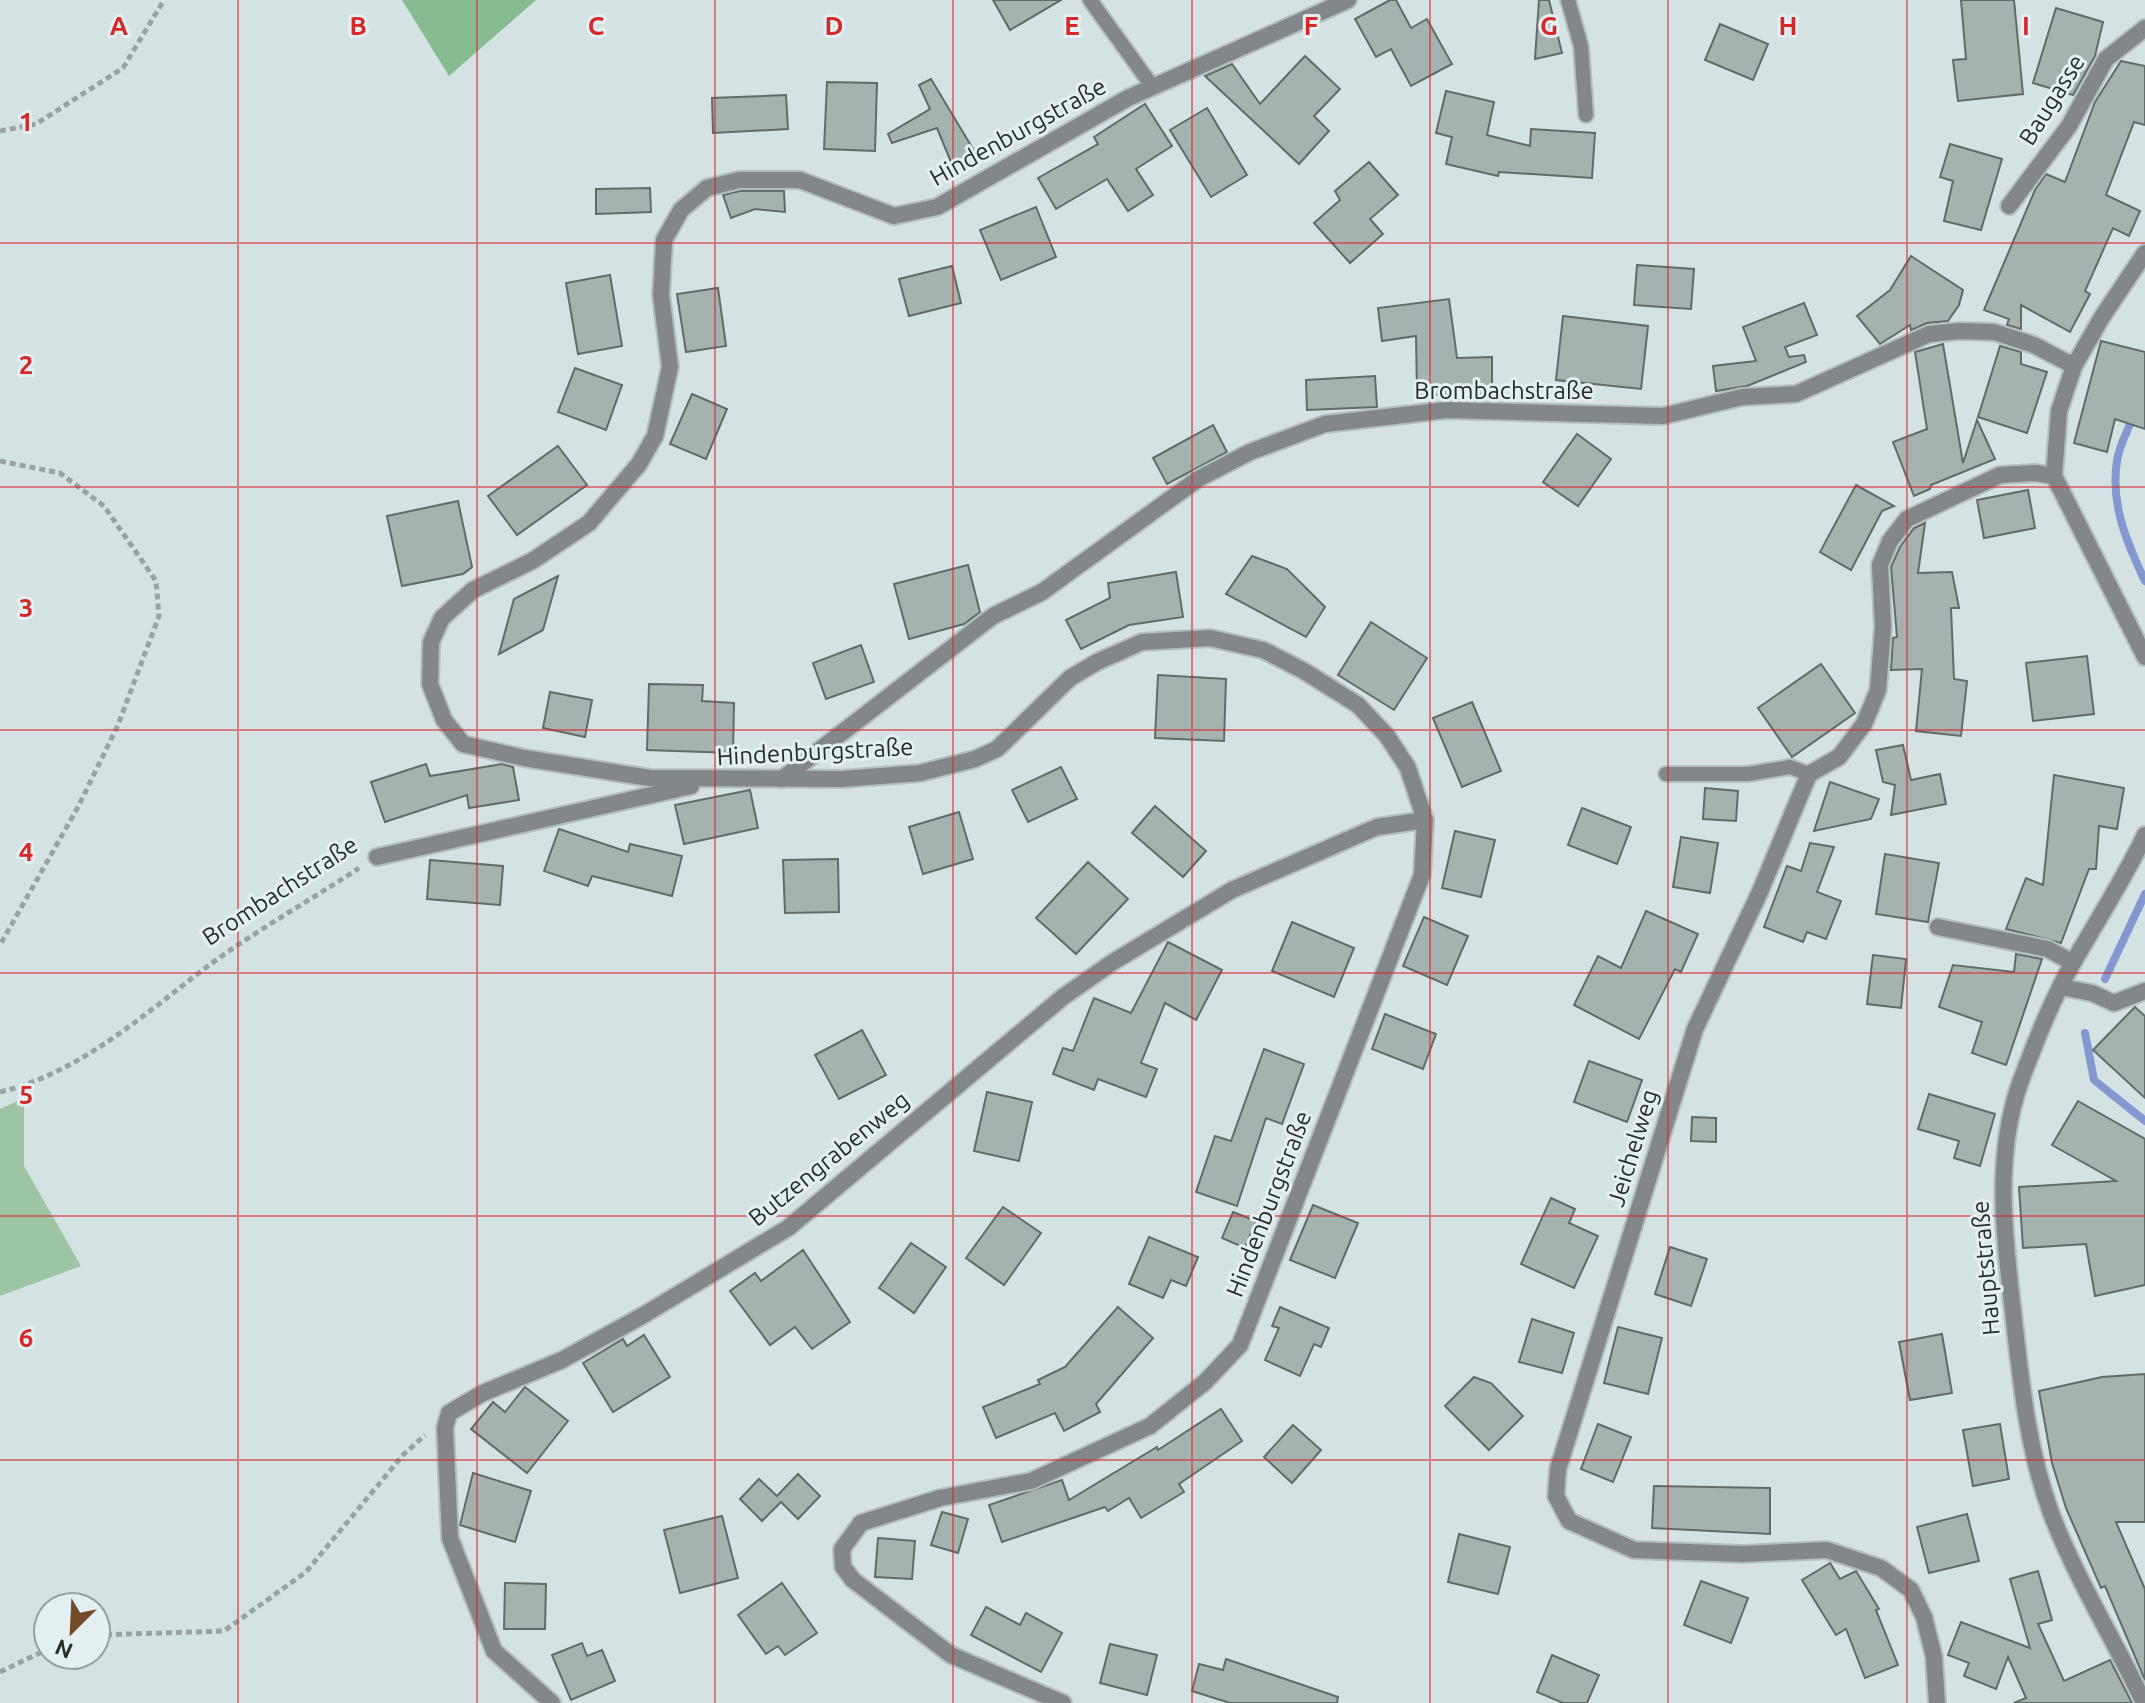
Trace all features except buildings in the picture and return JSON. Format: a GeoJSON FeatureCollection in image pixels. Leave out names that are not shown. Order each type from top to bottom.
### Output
{"type":"FeatureCollection","features":[{"type":"Feature","properties":{"kind":"street","name":"Hindenburgstraße"},"geometry":{"type":"LineString","coordinates":[[1063,1703],[951,1655],[853,1580],[843,1567],[842,1549],[861,1523],[940,1498],[1031,1481],[1150,1426],[1205,1382],[1240,1345],[1422,875],[1425,820],[1408,768],[1387,736],[1358,705],[1263,650],[1210,638],[1142,642],[1097,662],[1070,678],[997,749],[975,759],[920,773],[712,781],[610,774],[463,744],[444,720],[430,684],[431,642],[442,618],[473,590],[544,554],[589,523],[639,464],[655,436],[670,367],[661,295],[664,240],[681,210],[707,188],[739,180],[800,180],[894,216],[937,207],[1152,86],[1348,0]]}},
{"type":"Feature","properties":{"kind":"street","name":"Baugasse"},"geometry":{"type":"LineString","coordinates":[[2009,206],[2069,126],[2106,59],[2145,28]]}},
{"type":"Feature","properties":{"kind":"street"},"geometry":{"type":"LineString","coordinates":[[2145,253],[2074,366],[2059,411],[2054,476],[2145,657]]}},
{"type":"Feature","properties":{"kind":"street","name":"Brombachstraße"},"geometry":{"type":"LineString","coordinates":[[782,779],[940,661],[993,616],[1042,592],[1198,479],[1250,452],[1325,424],[1447,410],[1663,416],[1742,397],[1796,394],[1929,334],[1959,331],[1994,332],[2034,345],[2074,366]]}},
{"type":"Feature","properties":{"kind":"street"},"geometry":{"type":"LineString","coordinates":[[1809,774],[1839,757],[1864,724],[1878,690],[1883,627],[1880,565],[1890,541],[1907,519],[2000,475],[2036,473],[2054,476]]}},
{"type":"Feature","properties":{"kind":"street","name":"Jeichelweg"},"geometry":{"type":"LineString","coordinates":[[1809,774],[1759,894],[1695,1029],[1558,1469],[1556,1496],[1569,1521],[1634,1550],[1742,1554],[1827,1550],[1881,1568],[1911,1590],[1924,1617],[1934,1657],[1937,1703]]}},
{"type":"Feature","properties":{"kind":"street","name":"Brombachstraße"},"geometry":{"type":"LineString","coordinates":[[377,857],[712,781]]}},
{"type":"Feature","properties":{"kind":"street","name":"Butzengrabenweg"},"geometry":{"type":"LineString","coordinates":[[449,1413],[483,1393],[562,1360],[629,1324],[788,1228],[1063,997],[1113,962],[1232,890],[1377,827],[1425,820]]}},
{"type":"Feature","properties":{"kind":"street","name":"Hauptstraße"},"geometry":{"type":"LineString","coordinates":[[2144,1703],[2102,1626],[2039,1478],[2022,1395],[2007,1271],[2006,1135],[2020,1084],[2061,987],[2126,875],[2145,835]]}},
{"type":"Feature","properties":{"kind":"street"},"geometry":{"type":"LineString","coordinates":[[1938,927],[2048,949],[2073,963]]}},
{"type":"Feature","properties":{"kind":"street"},"geometry":{"type":"LineString","coordinates":[[2061,987],[2092,993],[2114,1003],[2145,991]]}},
{"type":"Feature","properties":{"kind":"street"},"geometry":{"type":"LineString","coordinates":[[449,1413],[445,1428],[450,1538],[494,1651],[552,1703]]}},
{"type":"Feature","properties":{"kind":"lane"},"geometry":{"type":"LineString","coordinates":[[1090,0],[1152,86]]}},
{"type":"Feature","properties":{"kind":"lane"},"geometry":{"type":"LineString","coordinates":[[1568,0],[1581,46],[1586,115]]}},
{"type":"Feature","properties":{"kind":"lane"},"geometry":{"type":"LineString","coordinates":[[1666,774],[1748,774],[1790,767],[1809,774]]}},
{"type":"Feature","properties":{"kind":"path"},"geometry":{"type":"LineString","coordinates":[[0,131],[36,124],[123,68],[164,0]]}},
{"type":"Feature","properties":{"kind":"path"},"geometry":{"type":"LineString","coordinates":[[0,461],[60,473],[104,506],[156,581],[159,616],[118,725],[78,807],[0,945]]}},
{"type":"Feature","properties":{"kind":"path","name":"Brombachstraße"},"geometry":{"type":"LineString","coordinates":[[0,1092],[33,1084],[139,1021],[206,967],[377,857]]}},
{"type":"Feature","properties":{"kind":"path"},"geometry":{"type":"LineString","coordinates":[[112,1634],[224,1631],[306,1572],[403,1455],[449,1413]]}},
{"type":"Feature","properties":{"kind":"path"},"geometry":{"type":"LineString","coordinates":[[0,1672],[32,1657]]}},
{"type":"Feature","properties":{"kind":"green space"},"geometry":{"type":"Polygon","coordinates":[[[402,0],[536,0],[449,76],[402,0]]]}},
{"type":"Feature","properties":{"kind":"green space"},"geometry":{"type":"Polygon","coordinates":[[[24,1098],[24,1166],[81,1266],[0,1296],[0,1109],[24,1098]]]}},
{"type":"Feature","properties":{"kind":"waterway"},"geometry":{"type":"LineString","coordinates":[[2134,414],[2118,455],[2116,493],[2126,538],[2145,581]]}},
{"type":"Feature","properties":{"kind":"waterway"},"geometry":{"type":"LineString","coordinates":[[2105,979],[2145,894]]}},
{"type":"Feature","properties":{"kind":"waterway"},"geometry":{"type":"LineString","coordinates":[[2085,1033],[2094,1080],[2145,1121]]}}]}
